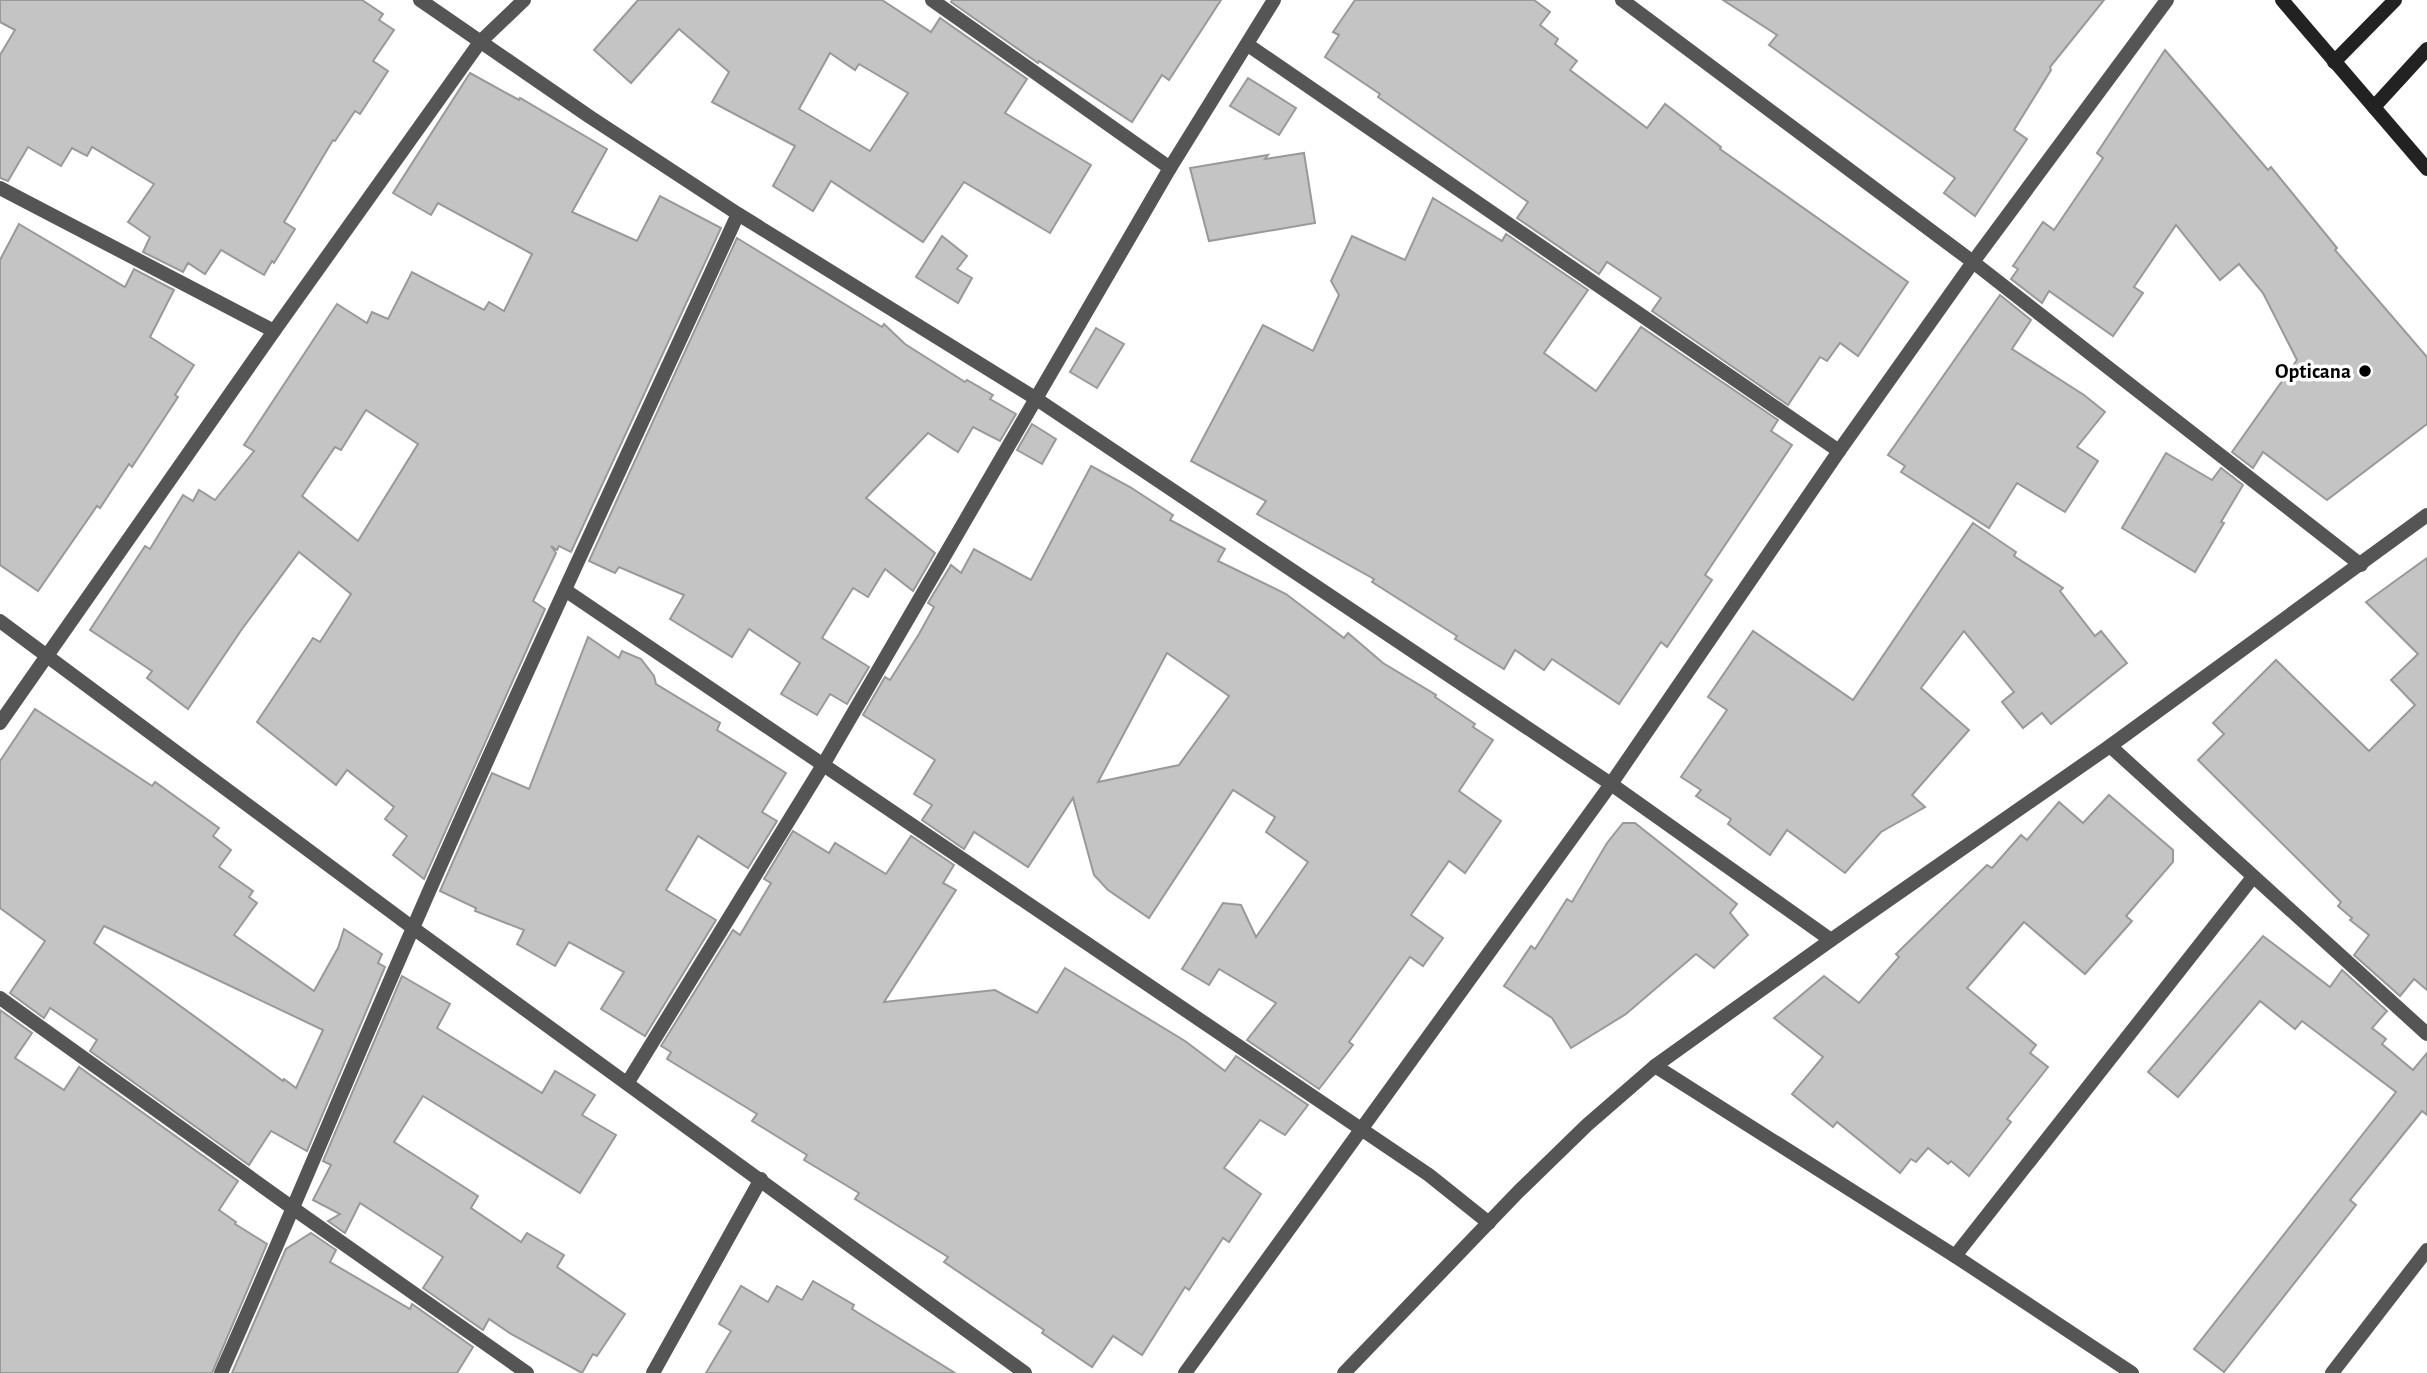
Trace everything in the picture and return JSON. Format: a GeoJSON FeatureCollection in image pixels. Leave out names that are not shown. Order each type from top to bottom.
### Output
{"type":"FeatureCollection","features":[{"type":"Feature","properties":{"kind":"main road"},"geometry":{"type":"LineString","coordinates":[[2282,0],[2427,169]]}},
{"type":"Feature","properties":{"kind":"main road"},"geometry":{"type":"LineString","coordinates":[[2334,61],[2395,0]]}},
{"type":"Feature","properties":{"kind":"main road"},"geometry":{"type":"LineString","coordinates":[[2374,107],[2427,49]]}},
{"type":"Feature","properties":{"kind":"street"},"geometry":{"type":"LineString","coordinates":[[420,0],[738,215],[1035,398],[1611,784],[1831,940]]}},
{"type":"Feature","properties":{"kind":"street"},"geometry":{"type":"LineString","coordinates":[[0,723],[480,42],[524,0]]}},
{"type":"Feature","properties":{"kind":"street"},"geometry":{"type":"LineString","coordinates":[[628,1082],[822,765],[1170,168],[1275,0]]}},
{"type":"Feature","properties":{"kind":"street"},"geometry":{"type":"LineString","coordinates":[[1622,0],[1973,262],[2361,565]]}},
{"type":"Feature","properties":{"kind":"street"},"geometry":{"type":"LineString","coordinates":[[1185,1373],[1611,784],[1839,450],[1973,262],[2167,0]]}},
{"type":"Feature","properties":{"kind":"street"},"geometry":{"type":"LineString","coordinates":[[939,2],[1170,168]]}},
{"type":"Feature","properties":{"kind":"street"},"geometry":{"type":"LineString","coordinates":[[1248,45],[1839,450]]}},
{"type":"Feature","properties":{"kind":"street"},"geometry":{"type":"LineString","coordinates":[[0,188],[274,331]]}},
{"type":"Feature","properties":{"kind":"street"},"geometry":{"type":"LineString","coordinates":[[221,1373],[413,928],[738,215]]}},
{"type":"Feature","properties":{"kind":"street"},"geometry":{"type":"LineString","coordinates":[[1344,1373],[1587,1125],[1655,1066],[1831,940],[2110,747],[2427,514]]}},
{"type":"Feature","properties":{"kind":"street"},"geometry":{"type":"LineString","coordinates":[[565,590],[1360,1131],[1429,1175],[1489,1223]]}},
{"type":"Feature","properties":{"kind":"street"},"geometry":{"type":"LineString","coordinates":[[0,621],[413,928],[628,1082],[1020,1371]]}},
{"type":"Feature","properties":{"kind":"street"},"geometry":{"type":"LineString","coordinates":[[2110,747],[2427,1034]]}},
{"type":"Feature","properties":{"kind":"street"},"geometry":{"type":"LineString","coordinates":[[1955,1256],[2253,877]]}},
{"type":"Feature","properties":{"kind":"street"},"geometry":{"type":"LineString","coordinates":[[0,998],[527,1373]]}},
{"type":"Feature","properties":{"kind":"street"},"geometry":{"type":"LineString","coordinates":[[1655,1066],[1955,1256],[2132,1373]]}},
{"type":"Feature","properties":{"kind":"street"},"geometry":{"type":"LineString","coordinates":[[653,1373],[761,1180]]}},
{"type":"Feature","properties":{"kind":"street"},"geometry":{"type":"LineString","coordinates":[[2332,1373],[2427,1250]]}},
{"type":"Feature","properties":{"kind":"building"},"geometry":{"type":"Polygon","coordinates":[[[0,0],[362,0],[383,14],[379,20],[394,30],[373,61],[388,71],[360,114],[355,111],[335,141],[333,140],[284,222],[295,229],[274,263],[272,261],[264,275],[221,250],[205,274],[188,263],[183,272],[143,252],[150,237],[128,222],[154,184],[92,147],[87,156],[72,148],[61,166],[28,147],[8,181],[0,178],[0,55],[15,30],[0,22],[0,0]]]}},
{"type":"Feature","properties":{"kind":"building"},"geometry":{"type":"Polygon","coordinates":[[[638,0],[882,0],[931,32],[940,18],[1027,79],[1005,113],[1091,165],[1050,233],[964,182],[923,242],[831,181],[813,211],[773,186],[795,146],[712,102],[729,72],[679,29],[631,83],[594,50],[638,0]],[[830,53],[799,109],[870,151],[908,93],[859,64],[855,70],[830,53]]]}},
{"type":"Feature","properties":{"kind":"building"},"geometry":{"type":"Polygon","coordinates":[[[1221,0],[1169,80],[1162,75],[1132,122],[1039,61],[1038,63],[951,2],[1221,0]]]}},
{"type":"Feature","properties":{"kind":"building"},"geometry":{"type":"Polygon","coordinates":[[[1355,0],[1534,0],[1550,12],[1540,25],[1558,39],[1555,44],[1577,61],[1570,70],[1647,128],[1665,104],[1721,147],[1720,149],[1908,282],[1858,356],[1840,343],[1827,361],[1820,357],[1788,405],[1652,311],[1661,298],[1607,262],[1599,274],[1517,218],[1528,202],[1325,57],[1339,35],[1333,32],[1355,0]]]}},
{"type":"Feature","properties":{"kind":"building"},"geometry":{"type":"Polygon","coordinates":[[[1723,0],[2104,0],[2050,67],[2051,70],[2014,130],[2027,139],[1975,216],[1944,193],[1955,178],[1769,45],[1777,35],[1723,0]]]}},
{"type":"Feature","properties":{"kind":"building"},"geometry":{"type":"Polygon","coordinates":[[[2165,50],[2268,170],[2271,167],[2337,248],[2335,250],[2427,357],[2427,424],[2327,500],[2263,452],[2253,468],[2232,452],[2297,360],[2263,293],[2239,264],[2220,280],[2176,225],[2134,287],[2143,293],[2113,336],[2049,291],[2042,303],[2011,279],[2018,269],[2013,266],[2043,222],[2054,230],[2103,158],[2097,153],[2165,50]]]}},
{"type":"Feature","properties":{"kind":"building"},"geometry":{"type":"Polygon","coordinates":[[[470,73],[519,100],[520,98],[607,149],[572,212],[637,241],[660,196],[721,228],[571,552],[559,546],[557,550],[551,546],[556,553],[533,601],[545,609],[424,879],[393,855],[407,836],[385,819],[394,807],[347,770],[336,785],[257,722],[313,638],[320,642],[351,594],[299,552],[188,709],[147,678],[152,671],[90,630],[145,546],[150,549],[183,495],[193,501],[199,490],[215,500],[254,451],[244,445],[337,304],[367,323],[372,312],[388,319],[412,272],[484,310],[489,302],[504,311],[532,254],[438,203],[431,215],[393,193],[470,73]],[[366,410],[341,450],[335,447],[302,496],[358,541],[418,444],[366,410]]]}},
{"type":"Feature","properties":{"kind":"building"},"geometry":{"type":"Polygon","coordinates":[[[1248,78],[1296,108],[1279,135],[1230,106],[1248,78]]]}},
{"type":"Feature","properties":{"kind":"building"},"geometry":{"type":"Polygon","coordinates":[[[1304,153],[1315,223],[1209,241],[1190,168],[1268,155],[1265,159],[1304,153]]]}},
{"type":"Feature","properties":{"kind":"building"},"geometry":{"type":"Polygon","coordinates":[[[1433,198],[1502,241],[1506,234],[1588,290],[1544,353],[1596,391],[1641,327],[1778,420],[1771,431],[1792,445],[1705,575],[1712,580],[1667,647],[1661,642],[1619,704],[1552,659],[1544,670],[1515,650],[1504,669],[1372,582],[1374,579],[1257,514],[1266,501],[1191,461],[1263,325],[1313,351],[1339,295],[1331,281],[1352,236],[1405,260],[1433,198]]]}},
{"type":"Feature","properties":{"kind":"building"},"geometry":{"type":"Polygon","coordinates":[[[19,224],[125,287],[134,269],[174,290],[150,337],[194,365],[175,395],[178,397],[132,467],[129,464],[100,508],[97,506],[38,591],[0,565],[0,260],[19,224]]]}},
{"type":"Feature","properties":{"kind":"building"},"geometry":{"type":"Polygon","coordinates":[[[942,236],[967,256],[957,269],[972,278],[958,303],[916,277],[942,236]]]}},
{"type":"Feature","properties":{"kind":"building"},"geometry":{"type":"Polygon","coordinates":[[[737,238],[882,327],[884,324],[905,344],[965,382],[967,380],[993,395],[990,399],[1016,414],[1000,441],[973,427],[958,452],[928,433],[866,498],[935,553],[913,591],[885,569],[868,597],[853,588],[822,638],[869,667],[847,704],[830,694],[817,715],[781,694],[800,663],[749,629],[732,657],[670,619],[684,595],[619,567],[615,573],[589,561],[737,238]]]}},
{"type":"Feature","properties":{"kind":"building"},"geometry":{"type":"Polygon","coordinates":[[[2000,295],[2031,320],[2012,349],[2084,395],[2105,412],[2077,447],[2098,461],[2065,512],[2017,483],[1989,528],[1901,472],[1905,466],[1888,455],[2000,295]]]}},
{"type":"Feature","properties":{"kind":"building"},"geometry":{"type":"Polygon","coordinates":[[[1096,328],[1124,344],[1097,388],[1070,372],[1096,328]]]}},
{"type":"Feature","properties":{"kind":"building"},"geometry":{"type":"Polygon","coordinates":[[[1032,424],[1056,439],[1042,464],[1017,450],[1032,424]]]}},
{"type":"Feature","properties":{"kind":"building"},"geometry":{"type":"Polygon","coordinates":[[[2166,453],[2212,480],[2221,468],[2243,485],[2195,572],[2122,528],[2166,453]]]}},
{"type":"Feature","properties":{"kind":"building"},"geometry":{"type":"Polygon","coordinates":[[[1091,466],[1173,515],[1170,520],[1225,549],[1218,561],[1286,594],[1344,638],[1348,633],[1383,663],[1436,695],[1435,697],[1475,724],[1473,727],[1493,740],[1459,791],[1501,821],[1465,873],[1449,861],[1411,915],[1443,938],[1423,966],[1410,957],[1349,1042],[1353,1045],[1319,1089],[1247,1040],[1276,1003],[1219,969],[1209,985],[1182,969],[1223,903],[1241,905],[1256,937],[1308,862],[1266,832],[1275,817],[1233,790],[1149,918],[1108,890],[1094,875],[1073,798],[1028,867],[974,832],[964,849],[922,820],[932,805],[914,794],[935,760],[863,715],[885,677],[890,680],[919,634],[934,607],[928,603],[951,565],[961,573],[974,549],[1031,580],[1091,466]],[[1167,653],[1098,782],[1179,765],[1229,696],[1167,653]]]}},
{"type":"Feature","properties":{"kind":"building"},"geometry":{"type":"Polygon","coordinates":[[[1973,523],[2016,552],[2014,556],[2063,588],[2060,591],[2095,636],[2101,631],[2127,663],[2051,724],[2042,713],[2023,728],[2002,702],[2014,692],[1964,631],[1921,688],[1969,730],[1912,795],[1925,807],[1881,832],[1845,873],[1787,830],[1770,855],[1728,824],[1731,819],[1696,796],[1701,790],[1681,777],[1727,710],[1708,697],[1753,631],[1853,700],[1973,523]]]}},
{"type":"Feature","properties":{"kind":"building"},"geometry":{"type":"Polygon","coordinates":[[[2427,558],[2427,990],[2414,979],[2400,996],[2354,955],[2369,935],[2338,906],[2341,902],[2198,760],[2224,734],[2213,723],[2276,660],[2369,751],[2415,705],[2391,680],[2418,654],[2366,602],[2427,558]]]}},
{"type":"Feature","properties":{"kind":"building"},"geometry":{"type":"Polygon","coordinates":[[[588,637],[619,658],[622,651],[641,659],[654,676],[656,684],[720,723],[717,730],[786,773],[762,812],[777,821],[748,868],[698,836],[666,890],[716,920],[645,1036],[601,1009],[624,972],[569,942],[555,966],[517,944],[524,930],[475,911],[476,908],[440,891],[492,773],[529,789],[588,637]]]}},
{"type":"Feature","properties":{"kind":"building"},"geometry":{"type":"Polygon","coordinates":[[[35,709],[152,786],[155,782],[219,828],[213,836],[231,850],[219,867],[253,891],[249,897],[257,903],[234,935],[314,991],[338,948],[344,929],[382,954],[378,963],[385,967],[307,1151],[271,1131],[249,1165],[90,1051],[97,1040],[50,1008],[44,1018],[10,993],[45,941],[0,908],[0,761],[35,709]],[[104,926],[94,943],[296,1088],[323,1030],[104,926]]]}},
{"type":"Feature","properties":{"kind":"building"},"geometry":{"type":"Polygon","coordinates":[[[2109,795],[2173,850],[2173,862],[2126,916],[2132,921],[2085,974],[2024,922],[1967,988],[2036,1045],[2030,1053],[2048,1067],[2007,1119],[2011,1122],[1969,1176],[1951,1161],[1948,1164],[1928,1148],[1916,1162],[1911,1159],[1900,1173],[1837,1122],[1833,1127],[1792,1094],[1823,1057],[1774,1018],[1824,976],[1859,1003],[1899,957],[1896,954],[1987,865],[1992,868],[2021,835],[2027,840],[2059,802],[2083,823],[2109,795]]]}},
{"type":"Feature","properties":{"kind":"building"},"geometry":{"type":"Polygon","coordinates":[[[1623,823],[1635,823],[1737,904],[1730,913],[1748,935],[1714,968],[1696,954],[1626,1014],[1571,1048],[1552,1018],[1504,986],[1531,946],[1535,949],[1567,899],[1572,902],[1607,843],[1623,823]]]}},
{"type":"Feature","properties":{"kind":"building"},"geometry":{"type":"Polygon","coordinates":[[[793,831],[829,853],[835,843],[886,874],[911,836],[954,865],[943,883],[956,890],[884,1002],[995,990],[1037,1013],[1065,968],[1185,1041],[1225,1071],[1236,1056],[1308,1105],[1285,1135],[1260,1120],[1224,1168],[1261,1194],[1229,1242],[1223,1238],[1189,1290],[1185,1287],[1142,1355],[1113,1336],[1092,1367],[1042,1333],[1044,1330],[944,1262],[948,1257],[855,1199],[859,1193],[804,1160],[807,1155],[752,1121],[757,1114],[667,1059],[671,1052],[661,1046],[733,930],[740,935],[771,883],[764,879],[793,831]]]}},
{"type":"Feature","properties":{"kind":"building"},"geometry":{"type":"Polygon","coordinates":[[[2263,936],[2330,987],[2342,970],[2387,1011],[2372,1028],[2386,1039],[2382,1044],[2413,1070],[2427,1053],[2427,1115],[2422,1111],[2350,1200],[2356,1205],[2224,1372],[2194,1349],[2396,1092],[2302,1021],[2295,1029],[2260,1001],[2178,1097],[2148,1072],[2263,936]]]}},
{"type":"Feature","properties":{"kind":"building"},"geometry":{"type":"Polygon","coordinates":[[[402,976],[450,1004],[437,1028],[542,1093],[555,1071],[595,1095],[582,1115],[616,1135],[580,1193],[423,1096],[394,1142],[478,1196],[471,1208],[521,1242],[527,1233],[564,1255],[557,1267],[625,1314],[597,1356],[593,1354],[582,1373],[489,1319],[483,1330],[423,1288],[443,1257],[360,1203],[345,1233],[328,1221],[340,1214],[313,1200],[331,1165],[323,1161],[402,976]]]}},
{"type":"Feature","properties":{"kind":"building"},"geometry":{"type":"Polygon","coordinates":[[[0,1010],[32,1033],[15,1058],[64,1090],[79,1067],[238,1181],[219,1210],[236,1222],[235,1224],[267,1244],[212,1373],[0,1373],[0,1010]]]}},
{"type":"Feature","properties":{"kind":"building"},"geometry":{"type":"Polygon","coordinates":[[[311,1233],[336,1250],[330,1262],[410,1309],[412,1304],[473,1347],[457,1373],[232,1373],[286,1249],[311,1233]]]}},
{"type":"Feature","properties":{"kind":"building"},"geometry":{"type":"Polygon","coordinates":[[[813,1281],[854,1305],[852,1309],[955,1373],[706,1373],[731,1331],[719,1324],[741,1286],[768,1302],[777,1286],[802,1300],[813,1281]]]}},
{"type":"Feature","properties":{"kind":"place","name":"Opticana"},"geometry":{"type":"Point","coordinates":[2365,371]}}]}
